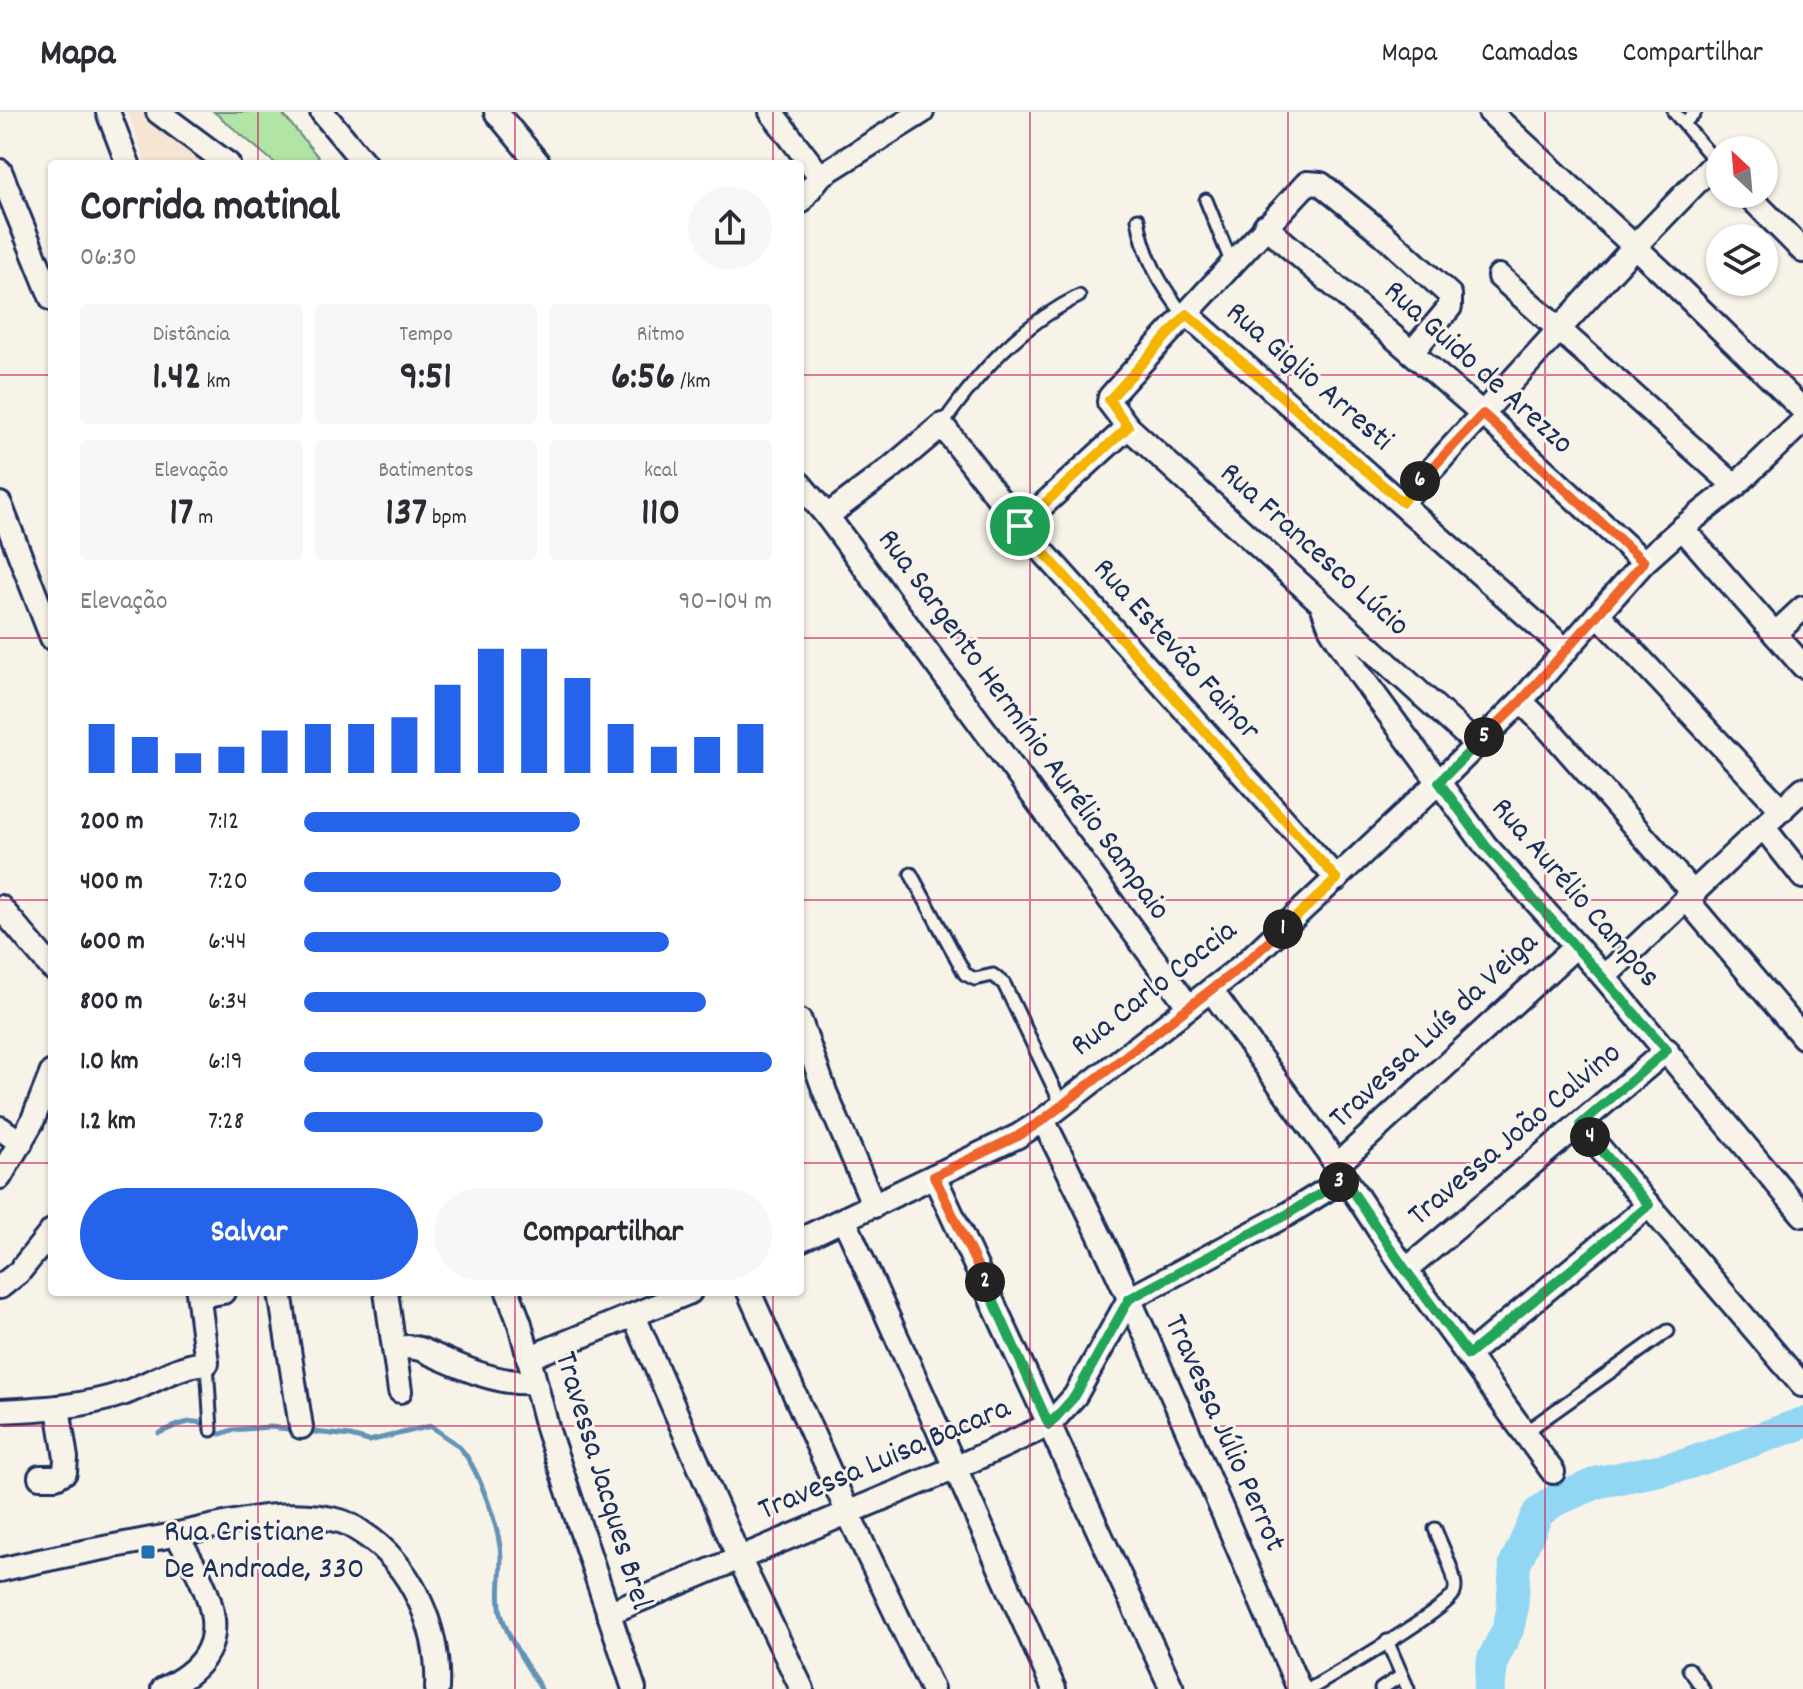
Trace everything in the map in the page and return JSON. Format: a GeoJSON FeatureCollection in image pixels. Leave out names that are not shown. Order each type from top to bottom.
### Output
{"type":"FeatureCollection","features":[{"type":"Feature","properties":{"kind":"street"},"geometry":{"type":"LineString","coordinates":[[108,112],[126,160]]}},
{"type":"Feature","properties":{"kind":"street"},"geometry":{"type":"LineString","coordinates":[[158,112],[223,160]]}},
{"type":"Feature","properties":{"kind":"street"},"geometry":{"type":"LineString","coordinates":[[322,112],[362,160]]}},
{"type":"Feature","properties":{"kind":"street"},"geometry":{"type":"LineString","coordinates":[[496,112],[536,160]]}},
{"type":"Feature","properties":{"kind":"street"},"geometry":{"type":"LineString","coordinates":[[771,112],[820,176]]}},
{"type":"Feature","properties":{"kind":"street"},"geometry":{"type":"LineString","coordinates":[[804,197],[820,176],[922,112]]}},
{"type":"Feature","properties":{"kind":"street"},"geometry":{"type":"LineString","coordinates":[[1490,112],[1803,410]]}},
{"type":"Feature","properties":{"kind":"street"},"geometry":{"type":"LineString","coordinates":[[0,171],[48,289]]}},
{"type":"Feature","properties":{"kind":"street"},"geometry":{"type":"LineString","coordinates":[[1402,502],[1634,247],[1706,176]]}},
{"type":"Feature","properties":{"kind":"street"},"geometry":{"type":"LineString","coordinates":[[1186,315],[1265,226],[1307,183],[1314,182],[1321,184],[1383,234],[1450,295],[1450,307],[1412,352]]}},
{"type":"Feature","properties":{"kind":"street"},"geometry":{"type":"LineString","coordinates":[[1761,208],[1803,251]]}},
{"type":"Feature","properties":{"kind":"street","name":"Rua Guido de Arezzo"},"geometry":{"type":"LineString","coordinates":[[1265,226],[1483,414],[1644,562]]}},
{"type":"Feature","properties":{"kind":"street"},"geometry":{"type":"LineString","coordinates":[[1499,276],[1735,486]]}},
{"type":"Feature","properties":{"kind":"street","name":"Rua Francesco Lúcio"},"geometry":{"type":"LineString","coordinates":[[1186,315],[1110,397],[1109,402],[1128,427],[1477,745]]}},
{"type":"Feature","properties":{"kind":"street","name":"Rua Giglio Arresti"},"geometry":{"type":"LineString","coordinates":[[1186,315],[1402,502],[1566,650]]}},
{"type":"Feature","properties":{"kind":"street","name":"Rua Carlo Coccia"},"geometry":{"type":"LineString","coordinates":[[804,1238],[1018,1136],[1243,965],[1521,701],[1644,562],[1735,486],[1803,421]]}},
{"type":"Feature","properties":{"kind":"street"},"geometry":{"type":"LineString","coordinates":[[827,516],[942,425]]}},
{"type":"Feature","properties":{"kind":"street","name":"Rua Estevão Fainor"},"geometry":{"type":"LineString","coordinates":[[942,425],[1020,526],[1337,879]]}},
{"type":"Feature","properties":{"kind":"street"},"geometry":{"type":"LineString","coordinates":[[1020,526],[1128,427]]}},
{"type":"Feature","properties":{"kind":"street","name":"Rua Sargento Hermínio Aurélio Sampaio"},"geometry":{"type":"LineString","coordinates":[[804,495],[827,516],[1189,1007]]}},
{"type":"Feature","properties":{"kind":"street"},"geometry":{"type":"LineString","coordinates":[[0,504],[48,624]]}},
{"type":"Feature","properties":{"kind":"street"},"geometry":{"type":"LineString","coordinates":[[1682,528],[1803,666]]}},
{"type":"Feature","properties":{"kind":"street","name":"Rua Aurélio Campos"},"geometry":{"type":"LineString","coordinates":[[1320,599],[1331,629],[1358,672],[1485,845],[1667,1050],[1803,1215]]}},
{"type":"Feature","properties":{"kind":"street"},"geometry":{"type":"LineString","coordinates":[[1775,634],[1803,608]]}},
{"type":"Feature","properties":{"kind":"street"},"geometry":{"type":"LineString","coordinates":[[1598,614],[1782,810]]}},
{"type":"Feature","properties":{"kind":"street"},"geometry":{"type":"LineString","coordinates":[[1521,701],[1558,739],[1691,897],[1803,1037]]}},
{"type":"Feature","properties":{"kind":"street"},"geometry":{"type":"LineString","coordinates":[[1604,977],[1803,789]]}},
{"type":"Feature","properties":{"kind":"street"},"geometry":{"type":"LineString","coordinates":[[1764,828],[1803,877]]}},
{"type":"Feature","properties":{"kind":"street"},"geometry":{"type":"LineString","coordinates":[[0,907],[48,963]]}},
{"type":"Feature","properties":{"kind":"street","name":"Travessa Luís da Veiga"},"geometry":{"type":"LineString","coordinates":[[1129,1299],[1286,1215],[1341,1172],[1576,946]]}},
{"type":"Feature","properties":{"kind":"street"},"geometry":{"type":"LineString","coordinates":[[1211,990],[1341,1172],[1406,1270],[1553,1472]]}},
{"type":"Feature","properties":{"kind":"street"},"geometry":{"type":"LineString","coordinates":[[804,1032],[825,1092],[874,1206]]}},
{"type":"Feature","properties":{"kind":"street","name":"Travessa João Calvino"},"geometry":{"type":"LineString","coordinates":[[1406,1270],[1667,1050]]}},
{"type":"Feature","properties":{"kind":"street"},"geometry":{"type":"LineString","coordinates":[[0,1177],[21,1143],[48,1081]]}},
{"type":"Feature","properties":{"kind":"street","name":"Travessa Júlio Perrot"},"geometry":{"type":"LineString","coordinates":[[1043,1120],[1129,1299],[1299,1689]]}},
{"type":"Feature","properties":{"kind":"street"},"geometry":{"type":"LineString","coordinates":[[1580,1125],[1802,1385]]}},
{"type":"Feature","properties":{"kind":"street"},"geometry":{"type":"LineString","coordinates":[[0,1128],[21,1143]]}},
{"type":"Feature","properties":{"kind":"street"},"geometry":{"type":"LineString","coordinates":[[934,1176],[1172,1689]]}},
{"type":"Feature","properties":{"kind":"street"},"geometry":{"type":"LineString","coordinates":[[1468,1355],[1649,1205]]}},
{"type":"Feature","properties":{"kind":"street"},"geometry":{"type":"LineString","coordinates":[[844,1219],[1054,1689]]}},
{"type":"Feature","properties":{"kind":"street"},"geometry":{"type":"LineString","coordinates":[[0,1287],[19,1272],[48,1236]]}},
{"type":"Feature","properties":{"kind":"street"},"geometry":{"type":"LineString","coordinates":[[0,1411],[58,1408],[112,1397],[179,1369],[207,1363],[198,1296]]}},
{"type":"Feature","properties":{"kind":"street"},"geometry":{"type":"LineString","coordinates":[[281,1296],[301,1427]]}},
{"type":"Feature","properties":{"kind":"street"},"geometry":{"type":"LineString","coordinates":[[387,1296],[400,1391]]}},
{"type":"Feature","properties":{"kind":"street","name":"Travessa Jacques Brel"},"geometry":{"type":"LineString","coordinates":[[510,1296],[520,1324],[533,1382],[634,1689]]}},
{"type":"Feature","properties":{"kind":"street"},"geometry":{"type":"LineString","coordinates":[[528,1358],[634,1316],[675,1296]]}},
{"type":"Feature","properties":{"kind":"street"},"geometry":{"type":"LineString","coordinates":[[751,1296],[848,1513],[932,1689]]}},
{"type":"Feature","properties":{"kind":"street","name":"Travessa Luisa Bacara"},"geometry":{"type":"LineString","coordinates":[[608,1613],[955,1468],[1049,1425],[1075,1396],[1129,1299]]}},
{"type":"Feature","properties":{"kind":"street"},"geometry":{"type":"LineString","coordinates":[[634,1316],[739,1558],[802,1689]]}},
{"type":"Feature","properties":{"kind":"street"},"geometry":{"type":"LineString","coordinates":[[394,1348],[420,1349],[514,1384],[533,1382]]}},
{"type":"Feature","properties":{"kind":"street"},"geometry":{"type":"LineString","coordinates":[[40,1477],[56,1477],[65,1472],[66,1458],[58,1408]]}},
{"type":"Feature","properties":{"kind":"street"},"geometry":{"type":"LineString","coordinates":[[0,1570],[260,1517],[305,1514],[344,1521],[376,1542],[399,1568],[421,1602],[433,1636],[438,1669],[437,1689]]}},
{"type":"Feature","properties":{"kind":"street"},"geometry":{"type":"LineString","coordinates":[[163,1689],[183,1680],[200,1664],[214,1631],[213,1610],[199,1574],[176,1534]]}},
{"type":"Feature","properties":{"kind":"lane"},"geometry":{"type":"LineString","coordinates":[[1674,112],[1706,150]]}},
{"type":"Feature","properties":{"kind":"lane"},"geometry":{"type":"LineString","coordinates":[[1684,123],[1695,112]]}},
{"type":"Feature","properties":{"kind":"lane"},"geometry":{"type":"LineString","coordinates":[[1206,200],[1232,264]]}},
{"type":"Feature","properties":{"kind":"lane"},"geometry":{"type":"LineString","coordinates":[[1138,219],[1144,251],[1154,272],[1186,315]]}},
{"type":"Feature","properties":{"kind":"lane"},"geometry":{"type":"LineString","coordinates":[[942,425],[1008,344],[1037,319],[1079,296]]}},
{"type":"Feature","properties":{"kind":"lane"},"geometry":{"type":"LineString","coordinates":[[911,874],[965,974],[975,979],[996,976],[1004,984],[1062,1105]]}},
{"type":"Feature","properties":{"kind":"lane"},"geometry":{"type":"LineString","coordinates":[[1524,1433],[1668,1331]]}},
{"type":"Feature","properties":{"kind":"lane"},"geometry":{"type":"LineString","coordinates":[[207,1363],[211,1430]]}},
{"type":"Feature","properties":{"kind":"lane"},"geometry":{"type":"LineString","coordinates":[[1310,1689],[1448,1601],[1454,1593],[1455,1581],[1435,1529]]}},
{"type":"Feature","properties":{"kind":"lane"},"geometry":{"type":"LineString","coordinates":[[1387,1641],[1408,1689]]}},
{"type":"Feature","properties":{"kind":"lane"},"geometry":{"type":"LineString","coordinates":[[1689,1669],[1703,1689]]}},
{"type":"Feature","properties":{"kind":"lane"},"geometry":{"type":"LineString","coordinates":[[1381,1689],[1401,1676]]}},
{"type":"Feature","properties":{"kind":"shaded area"},"geometry":{"type":"Polygon","coordinates":[[[128,112],[144,112],[202,160],[145,160],[128,112]]]}},
{"type":"Feature","properties":{"kind":"green space"},"geometry":{"type":"Polygon","coordinates":[[[214,112],[281,112],[321,160],[271,160],[214,112]]]}},
{"type":"Feature","properties":{"kind":"waterway"},"geometry":{"type":"LineString","coordinates":[[159,1433],[194,1422],[221,1434],[232,1430],[270,1427],[369,1441],[431,1426],[456,1444],[479,1480],[500,1545],[501,1613],[513,1643],[541,1689]]}},
{"type":"Feature","properties":{"kind":"waterway"},"geometry":{"type":"LineString","coordinates":[[1489,1689],[1493,1659],[1508,1629],[1512,1611],[1515,1564],[1538,1513],[1554,1501],[1599,1482],[1684,1465],[1803,1423]]}},
{"type":"Feature","properties":{"kind":"place","name":"Rua Cristiane De Andrade, 330"},"geometry":{"type":"Point","coordinates":[148,1552]}},
{"type":"Feature","properties":{"kind":"route"},"geometry":{"type":"LineString","coordinates":[[1187,314],[1402,502],[1483,414],[1644,562],[1521,701],[1439,782],[1485,845],[1667,1050],[1580,1125],[1649,1205],[1468,1355],[1344,1179],[1286,1215],[1129,1299],[1075,1396],[1049,1425],[999,1311],[934,1176],[1018,1136],[1043,1120],[1243,965],[1337,879],[1020,526],[1128,427],[1109,402],[1110,397],[1187,314]]}}]}
